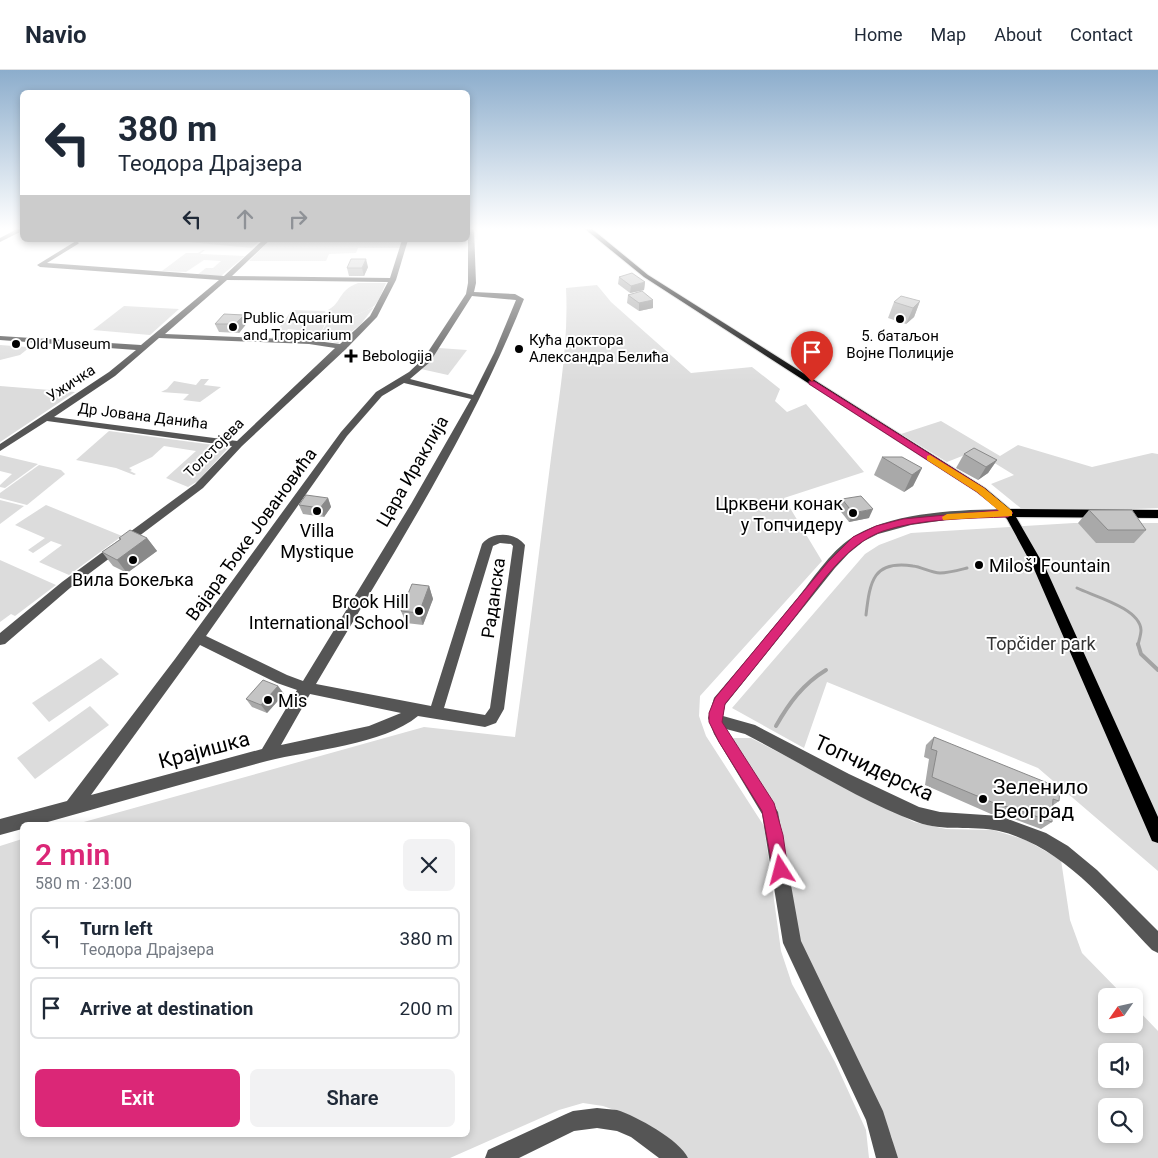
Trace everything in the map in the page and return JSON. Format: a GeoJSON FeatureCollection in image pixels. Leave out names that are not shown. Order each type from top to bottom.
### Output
{"type":"FeatureCollection","features":[{"type":"Feature","properties":{"kind":"main road"},"geometry":{"type":"LineString","coordinates":[[652,280],[981,490],[1008,513],[1024,538],[1048,585],[1158,835]]}},
{"type":"Feature","properties":{"kind":"main road"},"geometry":{"type":"LineString","coordinates":[[1008,513],[1158,514]]}},
{"type":"Feature","properties":{"kind":"street","name":"Ужичка"},"geometry":{"type":"LineString","coordinates":[[0,448],[112,374],[222,280]]}},
{"type":"Feature","properties":{"kind":"street"},"geometry":{"type":"LineString","coordinates":[[374,280],[393,280]]}},
{"type":"Feature","properties":{"kind":"street","name":"Толстојева"},"geometry":{"type":"LineString","coordinates":[[0,640],[66,585],[199,486],[239,444],[373,317],[393,280]]}},
{"type":"Feature","properties":{"kind":"street"},"geometry":{"type":"LineString","coordinates":[[470,294],[472,280]]}},
{"type":"Feature","properties":{"kind":"street","name":"Вајара Ђоке Јовановића"},"geometry":{"type":"LineString","coordinates":[[72,808],[198,638],[344,434],[379,394],[403,380],[427,360],[470,294]]}},
{"type":"Feature","properties":{"kind":"street","name":"Цара Ираклија"},"geometry":{"type":"LineString","coordinates":[[267,754],[416,504],[476,398],[498,353],[520,298],[470,294]]}},
{"type":"Feature","properties":{"kind":"street"},"geometry":{"type":"LineString","coordinates":[[158,336],[309,342],[343,347]]}},
{"type":"Feature","properties":{"kind":"street"},"geometry":{"type":"LineString","coordinates":[[0,338],[143,348]]}},
{"type":"Feature","properties":{"kind":"street"},"geometry":{"type":"LineString","coordinates":[[403,380],[476,398]]}},
{"type":"Feature","properties":{"kind":"street","name":"Др Јована Данића"},"geometry":{"type":"LineString","coordinates":[[43,418],[239,444]]}},
{"type":"Feature","properties":{"kind":"street"},"geometry":{"type":"LineString","coordinates":[[886,1158],[876,1118],[791,939],[776,835],[769,808],[724,738],[716,722],[716,713],[719,702],[832,564],[857,540],[880,529],[903,523],[1008,513]]}},
{"type":"Feature","properties":{"kind":"street","name":"Раданска"},"geometry":{"type":"LineString","coordinates":[[198,638],[282,679],[307,688],[477,721],[491,719],[497,709],[518,553],[518,543],[511,539],[498,539],[488,544],[436,713]]}},
{"type":"Feature","properties":{"kind":"street","name":"Крајишка"},"geometry":{"type":"LineString","coordinates":[[0,827],[267,754],[371,730],[407,718],[416,710]]}},
{"type":"Feature","properties":{"kind":"street","name":"Топчидерска"},"geometry":{"type":"LineString","coordinates":[[716,722],[727,722],[746,729],[886,800],[924,817],[946,821],[993,822],[1037,837],[1060,851],[1096,881],[1158,944]]}},
{"type":"Feature","properties":{"kind":"street"},"geometry":{"type":"LineString","coordinates":[[496,1158],[573,1122],[597,1118],[617,1121],[638,1130],[677,1158]]}},
{"type":"Feature","properties":{"kind":"green space"},"geometry":{"type":"Polygon","coordinates":[[[358,283],[386,283],[375,305],[371,308],[345,318],[329,317],[328,310],[336,304],[347,289],[358,283]]]}},
{"type":"Feature","properties":{"kind":"green space"},"geometry":{"type":"Polygon","coordinates":[[[597,285],[611,302],[691,373],[752,367],[780,389],[775,401],[787,412],[806,404],[864,472],[784,498],[822,561],[700,696],[699,716],[706,736],[764,826],[781,951],[792,984],[835,1062],[866,1130],[869,1158],[688,1158],[655,1130],[629,1115],[603,1106],[583,1103],[559,1110],[450,1158],[0,1158],[0,846],[20,840],[20,1137],[470,1137],[470,822],[84,822],[424,727],[515,737],[562,374],[566,331],[566,288],[597,285]]]}},
{"type":"Feature","properties":{"kind":"green space"},"geometry":{"type":"Polygon","coordinates":[[[124,306],[179,309],[150,335],[93,330],[124,306]]]}},
{"type":"Feature","properties":{"kind":"green space"},"geometry":{"type":"Polygon","coordinates":[[[374,307],[361,324],[338,343],[317,339],[329,320],[349,318],[374,307]]]}},
{"type":"Feature","properties":{"kind":"green space"},"geometry":{"type":"Polygon","coordinates":[[[292,310],[325,311],[326,319],[324,326],[315,339],[287,339],[288,337],[303,337],[306,331],[288,329],[283,336],[286,337],[285,339],[272,338],[292,310]]]}},
{"type":"Feature","properties":{"kind":"green space"},"geometry":{"type":"Polygon","coordinates":[[[0,345],[30,347],[20,355],[0,360],[0,345]]]}},
{"type":"Feature","properties":{"kind":"green space"},"geometry":{"type":"Polygon","coordinates":[[[439,348],[467,350],[448,375],[421,369],[439,348]]]}},
{"type":"Feature","properties":{"kind":"green space"},"geometry":{"type":"Polygon","coordinates":[[[201,379],[209,379],[204,385],[221,387],[200,402],[183,400],[189,394],[161,392],[167,389],[174,381],[196,385],[201,379]]]}},
{"type":"Feature","properties":{"kind":"green space"},"geometry":{"type":"Polygon","coordinates":[[[0,386],[75,392],[0,442],[0,386]]]}},
{"type":"Feature","properties":{"kind":"green space"},"geometry":{"type":"Polygon","coordinates":[[[941,421],[1000,456],[1018,445],[1092,467],[1152,453],[1158,454],[1158,508],[1059,512],[1023,510],[991,484],[1014,475],[975,451],[947,462],[901,434],[941,421]]]}},
{"type":"Feature","properties":{"kind":"green space"},"geometry":{"type":"Polygon","coordinates":[[[109,431],[229,447],[198,481],[188,487],[166,478],[196,451],[164,446],[152,457],[129,468],[132,470],[130,471],[136,474],[134,475],[116,468],[76,460],[109,431]]]}},
{"type":"Feature","properties":{"kind":"green space"},"geometry":{"type":"Polygon","coordinates":[[[0,455],[38,464],[5,488],[0,487],[12,474],[0,471],[0,455]]]}},
{"type":"Feature","properties":{"kind":"green space"},"geometry":{"type":"Polygon","coordinates":[[[39,465],[61,470],[65,474],[27,505],[0,498],[0,493],[39,465]]]}},
{"type":"Feature","properties":{"kind":"green space"},"geometry":{"type":"Polygon","coordinates":[[[0,500],[24,506],[0,524],[0,500]]]}},
{"type":"Feature","properties":{"kind":"green space"},"geometry":{"type":"Polygon","coordinates":[[[46,505],[122,536],[69,575],[39,562],[62,545],[51,541],[33,553],[28,550],[45,538],[15,525],[46,505]]]}},
{"type":"Feature","properties":{"kind":"green space","name":"Topčider park"},"geometry":{"type":"Polygon","coordinates":[[[1074,523],[1158,523],[1158,871],[1038,768],[827,682],[804,748],[732,708],[865,554],[879,545],[911,533],[1074,523]]]}},
{"type":"Feature","properties":{"kind":"green space"},"geometry":{"type":"Polygon","coordinates":[[[0,560],[56,585],[15,616],[11,614],[0,622],[0,560]]]}},
{"type":"Feature","properties":{"kind":"green space"},"geometry":{"type":"Polygon","coordinates":[[[101,658],[119,674],[49,722],[32,703],[101,658]]]}},
{"type":"Feature","properties":{"kind":"green space"},"geometry":{"type":"Polygon","coordinates":[[[90,706],[109,725],[35,779],[17,758],[90,706]]]}},
{"type":"Feature","properties":{"kind":"green space"},"geometry":{"type":"Polygon","coordinates":[[[732,738],[751,738],[914,822],[946,829],[993,830],[1026,840],[1061,860],[1070,920],[1082,953],[1116,988],[1098,988],[1098,1033],[1143,1033],[1143,1015],[1158,1031],[1158,1158],[896,1158],[892,1138],[865,1075],[794,929],[783,833],[777,812],[732,738]]]}},
{"type":"Feature","properties":{"kind":"building"},"geometry":{"type":"Polygon","coordinates":[[[623,280],[642,280],[645,282],[631,286],[623,280]]]}},
{"type":"Feature","properties":{"kind":"building"},"geometry":{"type":"Polygon","coordinates":[[[642,291],[653,300],[639,303],[628,295],[642,291]]]}},
{"type":"Feature","properties":{"kind":"building"},"geometry":{"type":"Polygon","coordinates":[[[901,296],[920,301],[913,308],[894,302],[901,296]]]}},
{"type":"Feature","properties":{"kind":"building"},"geometry":{"type":"Polygon","coordinates":[[[224,314],[244,315],[235,324],[215,324],[224,314]]]}},
{"type":"Feature","properties":{"kind":"building"},"geometry":{"type":"Polygon","coordinates":[[[974,448],[997,460],[986,467],[964,454],[974,448]]]}},
{"type":"Feature","properties":{"kind":"building"},"geometry":{"type":"Polygon","coordinates":[[[882,457],[902,457],[922,468],[912,475],[882,457]]]}},
{"type":"Feature","properties":{"kind":"building"},"geometry":{"type":"Polygon","coordinates":[[[306,495],[328,498],[320,508],[299,505],[306,495]]]}},
{"type":"Feature","properties":{"kind":"building"},"geometry":{"type":"Polygon","coordinates":[[[861,496],[873,509],[853,513],[842,499],[861,496]]]}},
{"type":"Feature","properties":{"kind":"building"},"geometry":{"type":"Polygon","coordinates":[[[1089,510],[1132,510],[1146,530],[1108,530],[1089,510]]]}},
{"type":"Feature","properties":{"kind":"building"},"geometry":{"type":"Polygon","coordinates":[[[130,530],[147,538],[117,560],[102,552],[121,539],[119,538],[130,530]]]}},
{"type":"Feature","properties":{"kind":"building"},"geometry":{"type":"Polygon","coordinates":[[[412,584],[429,586],[419,613],[401,611],[412,584]]]}},
{"type":"Feature","properties":{"kind":"building"},"geometry":{"type":"Polygon","coordinates":[[[263,680],[278,686],[261,705],[246,699],[263,680]]]}},
{"type":"Feature","properties":{"kind":"building"},"geometry":{"type":"Polygon","coordinates":[[[934,737],[1060,788],[1059,801],[1053,799],[1052,822],[1010,807],[1001,806],[932,777],[937,751],[931,749],[934,737]]]}},
{"type":"Feature","properties":{"kind":"waterway"},"geometry":{"type":"LineString","coordinates":[[866,615],[872,583],[876,576],[889,566],[916,567],[940,573],[967,568]]}},
{"type":"Feature","properties":{"kind":"waterway"},"geometry":{"type":"LineString","coordinates":[[1077,588],[1115,604],[1133,615],[1139,622],[1141,630],[1138,644]]}},
{"type":"Feature","properties":{"kind":"waterway"},"geometry":{"type":"LineString","coordinates":[[1138,644],[1141,654],[1158,670]]}},
{"type":"Feature","properties":{"kind":"waterway"},"geometry":{"type":"LineString","coordinates":[[776,726],[797,695],[810,681],[826,670]]}},
{"type":"Feature","properties":{"kind":"slow traffic"},"geometry":{"type":"LineString","coordinates":[[930,458],[981,490],[1008,513],[947,517]]}},
{"type":"Feature","properties":{"kind":"place","name":"5. батаљон Војне Полиције"},"geometry":{"type":"Point","coordinates":[900,319]}},
{"type":"Feature","properties":{"kind":"place","name":"Public Aquarium and Tropicarium"},"geometry":{"type":"Point","coordinates":[233,327]}},
{"type":"Feature","properties":{"kind":"place","name":"Old Museum"},"geometry":{"type":"Point","coordinates":[16,344]}},
{"type":"Feature","properties":{"kind":"place","name":"Кућа доктора Александра Белића"},"geometry":{"type":"Point","coordinates":[519,349]}},
{"type":"Feature","properties":{"kind":"place","name":"Bebologija"},"geometry":{"type":"Point","coordinates":[351,356]}},
{"type":"Feature","properties":{"kind":"place","name":"Villa Mystique"},"geometry":{"type":"Point","coordinates":[317,511]}},
{"type":"Feature","properties":{"kind":"place","name":"Црквени конак у Топчидеру"},"geometry":{"type":"Point","coordinates":[853,513]}},
{"type":"Feature","properties":{"kind":"place","name":"Вила Бокељка"},"geometry":{"type":"Point","coordinates":[133,560]}},
{"type":"Feature","properties":{"kind":"place","name":"Miloš' Fountain"},"geometry":{"type":"Point","coordinates":[979,565]}},
{"type":"Feature","properties":{"kind":"place","name":"Brook Hill International School"},"geometry":{"type":"Point","coordinates":[419,611]}},
{"type":"Feature","properties":{"kind":"place","name":"Mis"},"geometry":{"type":"Point","coordinates":[268,700]}},
{"type":"Feature","properties":{"kind":"place","name":"Зеленило Београд"},"geometry":{"type":"Point","coordinates":[983,799]}},
{"type":"Feature","properties":{"kind":"route"},"geometry":{"type":"LineString","coordinates":[[781,870],[776,835],[769,808],[724,738],[716,722],[715,718],[719,702],[832,564],[857,540],[868,533],[903,523],[992,513],[1008,513],[981,490],[812,382]]}}]}
